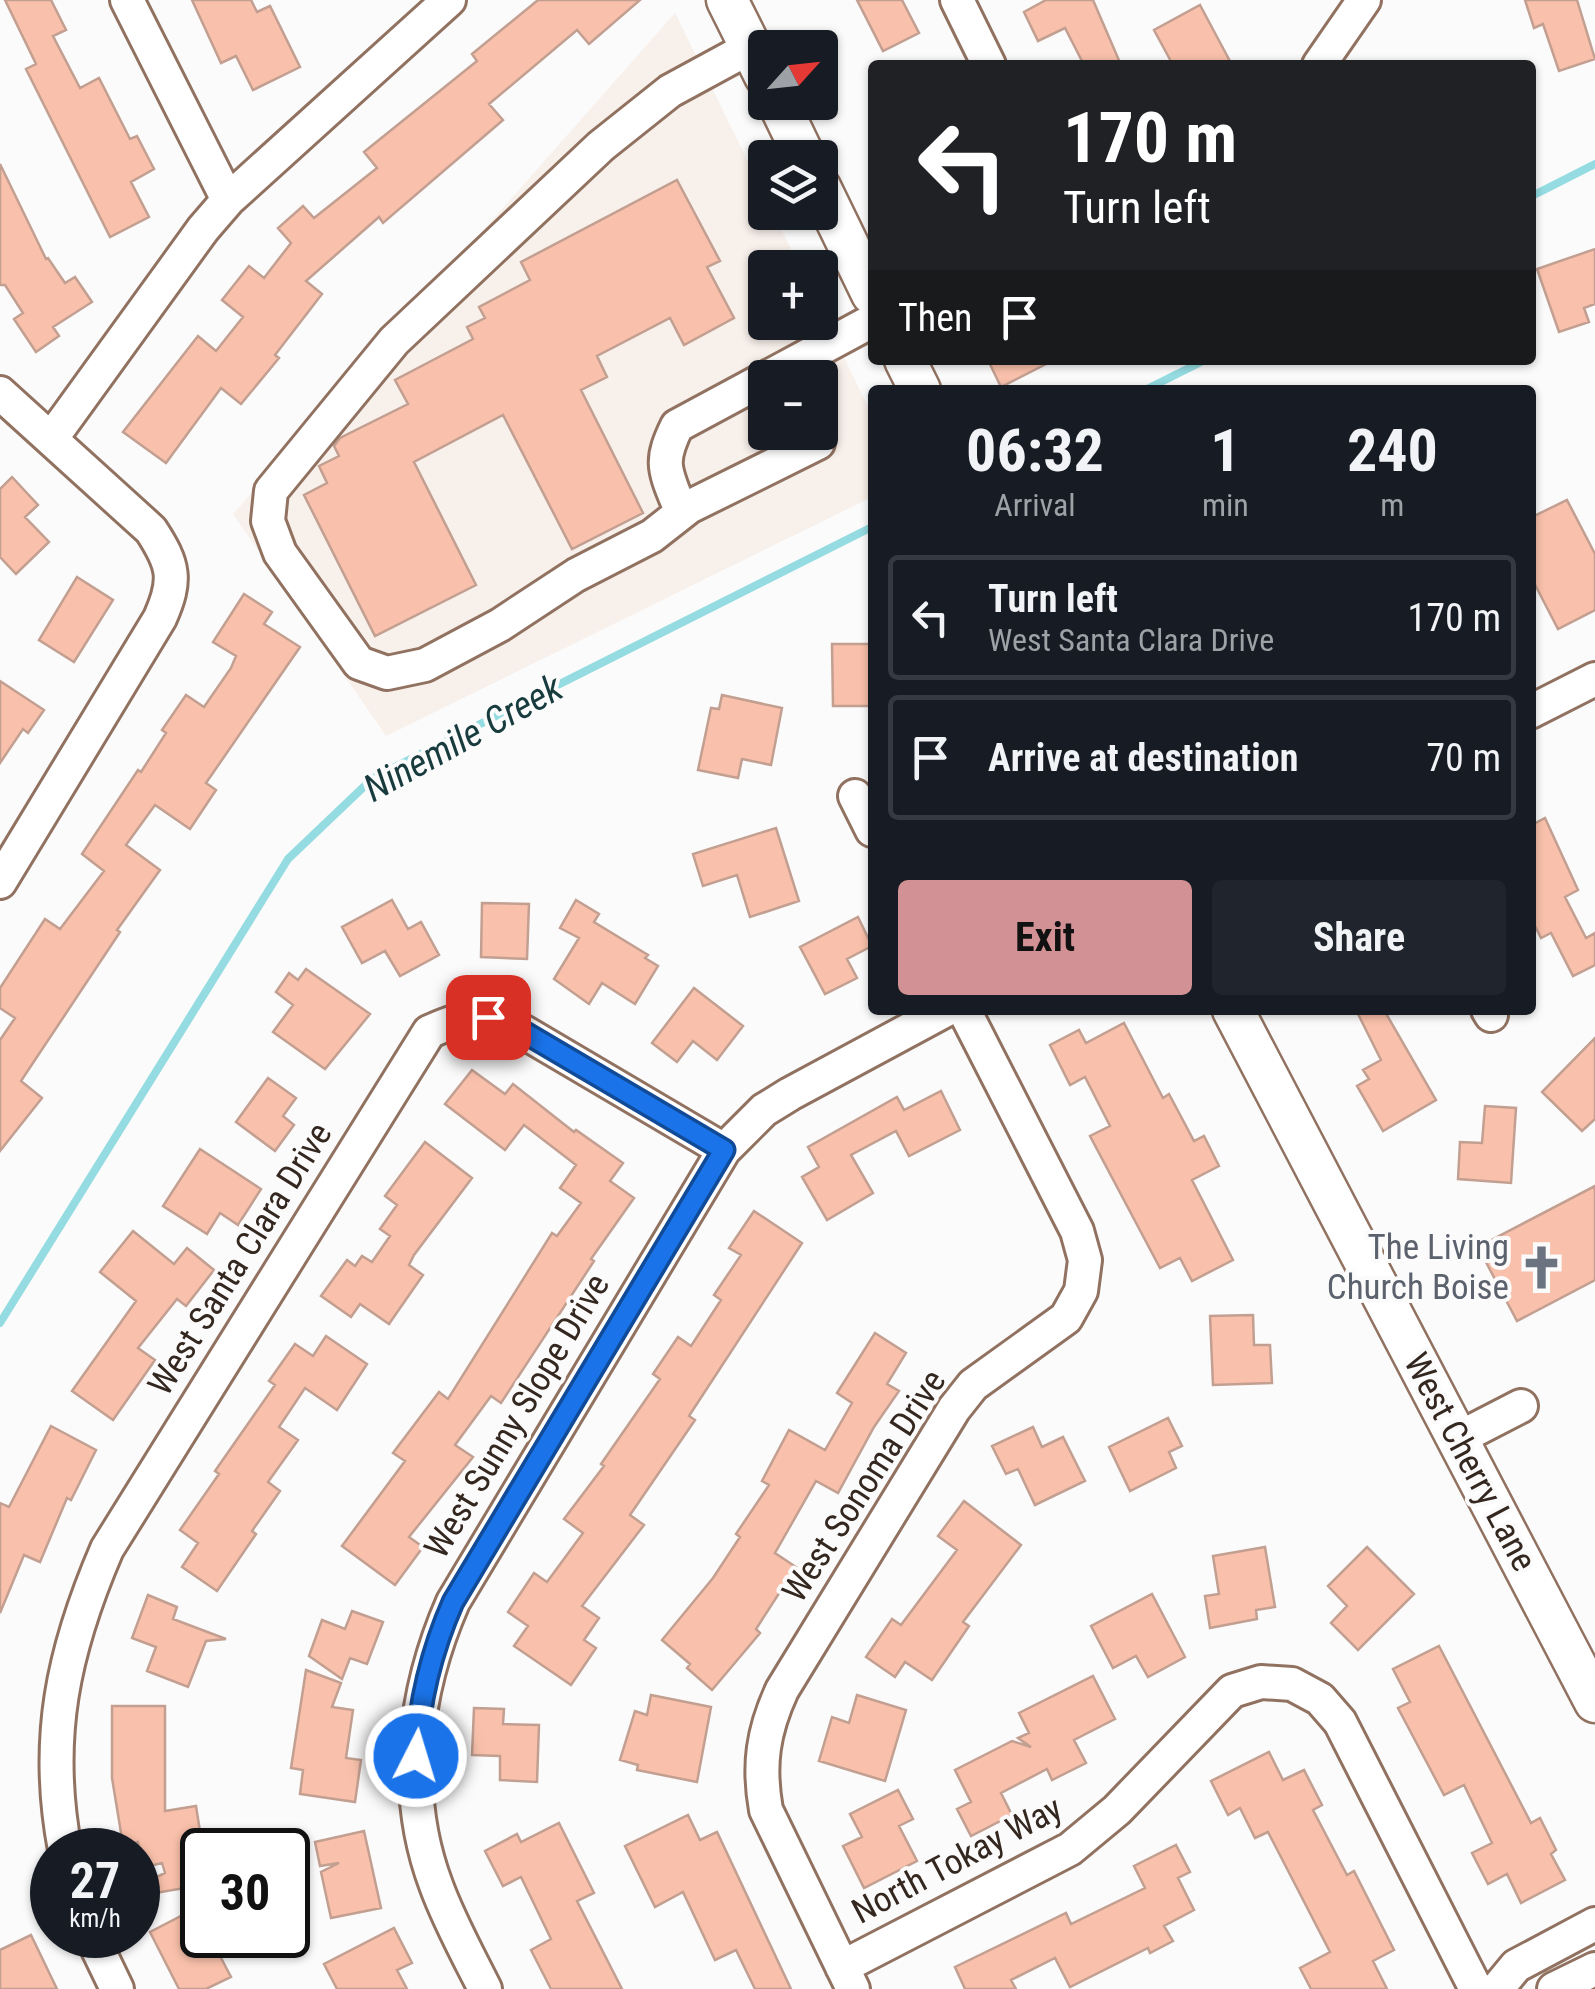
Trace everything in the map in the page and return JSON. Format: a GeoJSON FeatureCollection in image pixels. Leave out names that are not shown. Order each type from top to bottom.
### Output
{"type":"FeatureCollection","features":[{"type":"Feature","properties":{"kind":"main road"},"geometry":{"type":"LineString","coordinates":[[727,0],[748,42]]}},
{"type":"Feature","properties":{"kind":"main road"},"geometry":{"type":"LineString","coordinates":[[838,225],[868,286]]}},
{"type":"Feature","properties":{"kind":"main road","name":"West Cherry Lane"},"geometry":{"type":"LineString","coordinates":[[1236,1015],[1595,1702]]}},
{"type":"Feature","properties":{"kind":"street"},"geometry":{"type":"LineString","coordinates":[[127,0],[228,200]]}},
{"type":"Feature","properties":{"kind":"street"},"geometry":{"type":"LineString","coordinates":[[51,439],[228,200],[449,0]]}},
{"type":"Feature","properties":{"kind":"street"},"geometry":{"type":"LineString","coordinates":[[957,0],[987,60]]}},
{"type":"Feature","properties":{"kind":"street"},"geometry":{"type":"LineString","coordinates":[[1322,60],[1364,0]]}},
{"type":"Feature","properties":{"kind":"street"},"geometry":{"type":"LineString","coordinates":[[748,65],[670,91],[601,146],[394,341],[272,492],[268,522],[280,553],[359,663],[387,673],[425,665],[500,625],[576,575],[652,536],[689,508],[802,450]]}},
{"type":"Feature","properties":{"kind":"street"},"geometry":{"type":"LineString","coordinates":[[806,360],[868,323]]}},
{"type":"Feature","properties":{"kind":"street"},"geometry":{"type":"LineString","coordinates":[[689,508],[677,501],[664,472],[664,453],[677,426],[748,391]]}},
{"type":"Feature","properties":{"kind":"street"},"geometry":{"type":"LineString","coordinates":[[0,393],[151,530],[164,549],[173,590],[160,618],[10,843],[0,882]]}},
{"type":"Feature","properties":{"kind":"street"},"geometry":{"type":"LineString","coordinates":[[1536,709],[1595,679]]}},
{"type":"Feature","properties":{"kind":"street"},"geometry":{"type":"LineString","coordinates":[[855,796],[868,822]]}},
{"type":"Feature","properties":{"kind":"street","name":"West Sunny Slope Drive"},"geometry":{"type":"LineString","coordinates":[[485,1989],[434,1881],[416,1787],[417,1724],[430,1661],[446,1616],[724,1150],[764,1110],[937,1015]]}},
{"type":"Feature","properties":{"kind":"street","name":"West Sonoma Drive"},"geometry":{"type":"LineString","coordinates":[[847,1978],[766,1810],[761,1764],[769,1718],[782,1690],[954,1409],[974,1385],[1066,1318],[1081,1291],[1084,1260],[1076,1231],[967,1015]]}},
{"type":"Feature","properties":{"kind":"street","name":"West Santa Clara Drive"},"geometry":{"type":"LineString","coordinates":[[62,1828],[57,1735],[65,1672],[82,1607],[107,1549],[429,1032],[457,1018],[488,1017],[517,1028],[724,1150]]}},
{"type":"Feature","properties":{"kind":"street"},"geometry":{"type":"LineString","coordinates":[[1457,1439],[1521,1406]]}},
{"type":"Feature","properties":{"kind":"street","name":"North Tokay Way"},"geometry":{"type":"LineString","coordinates":[[847,1978],[1070,1850],[1117,1810],[1232,1691],[1262,1682],[1292,1684],[1320,1698],[1340,1722],[1476,1989]]}},
{"type":"Feature","properties":{"kind":"street"},"geometry":{"type":"LineString","coordinates":[[1497,1989],[1516,1966],[1595,1924]]}},
{"type":"Feature","properties":{"kind":"street"},"geometry":{"type":"LineString","coordinates":[[102,1958],[117,1989]]}},
{"type":"Feature","properties":{"kind":"street"},"geometry":{"type":"LineString","coordinates":[[1554,1989],[1595,1970]]}},
{"type":"Feature","properties":{"kind":"shaded area"},"geometry":{"type":"Polygon","coordinates":[[[675,13],[748,161],[748,230],[782,230],[792,250],[748,250],[748,340],[836,340],[868,407],[868,499],[386,736],[233,514],[675,13]]]}},
{"type":"Feature","properties":{"kind":"building"},"geometry":{"type":"Polygon","coordinates":[[[5,0],[51,0],[66,30],[53,36],[80,88],[99,78],[130,139],[137,136],[154,169],[131,182],[149,217],[110,237],[26,69],[36,64],[5,0]]]}},
{"type":"Feature","properties":{"kind":"building"},"geometry":{"type":"Polygon","coordinates":[[[192,0],[251,0],[257,12],[270,6],[300,67],[253,90],[236,56],[221,63],[192,0]]]}},
{"type":"Feature","properties":{"kind":"building"},"geometry":{"type":"Polygon","coordinates":[[[538,0],[640,0],[589,44],[577,30],[489,104],[503,120],[383,223],[379,217],[306,281],[322,294],[275,355],[279,358],[241,404],[221,388],[166,463],[123,432],[198,336],[216,351],[243,317],[222,300],[249,266],[264,278],[291,243],[278,228],[303,206],[314,218],[377,168],[364,152],[477,61],[472,54],[538,0]]]}},
{"type":"Feature","properties":{"kind":"building"},"geometry":{"type":"Polygon","coordinates":[[[857,0],[902,0],[919,33],[883,51],[857,0]]]}},
{"type":"Feature","properties":{"kind":"building"},"geometry":{"type":"Polygon","coordinates":[[[1046,0],[1093,0],[1119,60],[1081,60],[1065,28],[1038,41],[1024,12],[1046,0]]]}},
{"type":"Feature","properties":{"kind":"building"},"geometry":{"type":"Polygon","coordinates":[[[1525,0],[1577,0],[1595,59],[1559,71],[1543,24],[1534,28],[1525,0]]]}},
{"type":"Feature","properties":{"kind":"building"},"geometry":{"type":"Polygon","coordinates":[[[1200,5],[1229,60],[1170,60],[1154,30],[1200,5]]]}},
{"type":"Feature","properties":{"kind":"building"},"geometry":{"type":"Polygon","coordinates":[[[0,164],[46,259],[65,283],[75,277],[92,302],[53,327],[59,336],[36,352],[14,319],[23,313],[5,285],[0,285],[0,164]]]}},
{"type":"Feature","properties":{"kind":"building"},"geometry":{"type":"Polygon","coordinates":[[[677,180],[720,261],[707,267],[734,318],[684,345],[670,318],[597,356],[607,377],[581,390],[643,513],[572,549],[503,415],[414,462],[476,585],[375,636],[304,495],[327,483],[319,466],[339,456],[334,446],[340,438],[408,404],[395,380],[473,339],[467,327],[485,318],[479,307],[530,280],[521,262],[677,180]]]}},
{"type":"Feature","properties":{"kind":"building"},"geometry":{"type":"Polygon","coordinates":[[[1595,249],[1595,304],[1584,308],[1589,322],[1559,332],[1537,269],[1595,249]]]}},
{"type":"Feature","properties":{"kind":"building"},"geometry":{"type":"Polygon","coordinates":[[[990,365],[1044,365],[1005,385],[1000,385],[990,365]]]}},
{"type":"Feature","properties":{"kind":"building"},"geometry":{"type":"Polygon","coordinates":[[[12,477],[38,505],[25,517],[49,542],[16,574],[0,557],[0,489],[12,477]]]}},
{"type":"Feature","properties":{"kind":"building"},"geometry":{"type":"Polygon","coordinates":[[[1567,500],[1595,554],[1595,610],[1558,629],[1536,587],[1536,515],[1567,500]]]}},
{"type":"Feature","properties":{"kind":"building"},"geometry":{"type":"Polygon","coordinates":[[[77,577],[113,600],[74,662],[39,640],[77,577]]]}},
{"type":"Feature","properties":{"kind":"building"},"geometry":{"type":"Polygon","coordinates":[[[244,594],[272,612],[264,624],[300,647],[206,783],[216,790],[190,829],[155,805],[126,845],[160,870],[21,1081],[42,1098],[0,1151],[0,1040],[15,1018],[0,1008],[0,988],[45,919],[60,929],[104,871],[82,854],[138,770],[141,772],[166,733],[162,730],[186,695],[204,707],[231,668],[236,656],[213,642],[244,594]]]}},
{"type":"Feature","properties":{"kind":"building"},"geometry":{"type":"Polygon","coordinates":[[[832,644],[868,644],[868,706],[833,706],[832,644]]]}},
{"type":"Feature","properties":{"kind":"building"},"geometry":{"type":"Polygon","coordinates":[[[0,681],[44,710],[28,733],[23,729],[0,763],[0,681]]]}},
{"type":"Feature","properties":{"kind":"building"},"geometry":{"type":"Polygon","coordinates":[[[722,695],[782,708],[771,765],[742,759],[738,778],[698,770],[711,708],[719,709],[722,695]]]}},
{"type":"Feature","properties":{"kind":"building"},"geometry":{"type":"Polygon","coordinates":[[[1545,818],[1578,890],[1565,897],[1586,938],[1595,933],[1595,965],[1573,976],[1551,933],[1541,938],[1536,928],[1536,823],[1545,818]]]}},
{"type":"Feature","properties":{"kind":"building"},"geometry":{"type":"Polygon","coordinates":[[[776,828],[799,901],[750,917],[737,875],[703,886],[693,854],[776,828]]]}},
{"type":"Feature","properties":{"kind":"building"},"geometry":{"type":"Polygon","coordinates":[[[392,900],[408,929],[421,922],[439,955],[400,976],[385,951],[362,963],[342,927],[392,900]]]}},
{"type":"Feature","properties":{"kind":"building"},"geometry":{"type":"Polygon","coordinates":[[[576,900],[599,914],[594,922],[648,955],[645,958],[658,966],[635,1004],[602,983],[589,1004],[554,979],[579,938],[560,928],[576,900]]]}},
{"type":"Feature","properties":{"kind":"building"},"geometry":{"type":"Polygon","coordinates":[[[482,903],[529,904],[527,959],[481,957],[482,903]]]}},
{"type":"Feature","properties":{"kind":"building"},"geometry":{"type":"Polygon","coordinates":[[[858,917],[868,938],[868,948],[847,959],[857,978],[825,994],[800,947],[858,917]]]}},
{"type":"Feature","properties":{"kind":"building"},"geometry":{"type":"Polygon","coordinates":[[[306,969],[370,1014],[325,1069],[273,1032],[293,1005],[276,992],[289,973],[298,980],[306,969]]]}},
{"type":"Feature","properties":{"kind":"building"},"geometry":{"type":"Polygon","coordinates":[[[694,988],[743,1026],[717,1060],[693,1041],[677,1062],[652,1043],[694,988]]]}},
{"type":"Feature","properties":{"kind":"building"},"geometry":{"type":"Polygon","coordinates":[[[1358,1015],[1387,1015],[1436,1100],[1383,1131],[1357,1086],[1369,1079],[1363,1070],[1381,1060],[1358,1015]]]}},
{"type":"Feature","properties":{"kind":"building"},"geometry":{"type":"Polygon","coordinates":[[[1124,1023],[1163,1098],[1169,1094],[1194,1141],[1204,1136],[1219,1166],[1192,1180],[1233,1260],[1192,1281],[1180,1258],[1160,1268],[1090,1136],[1110,1126],[1085,1077],[1070,1085],[1050,1045],[1079,1030],[1086,1043],[1124,1023]]]}},
{"type":"Feature","properties":{"kind":"building"},"geometry":{"type":"Polygon","coordinates":[[[1595,1038],[1595,1119],[1582,1131],[1542,1092],[1595,1038]]]}},
{"type":"Feature","properties":{"kind":"building"},"geometry":{"type":"Polygon","coordinates":[[[472,1070],[505,1094],[513,1084],[574,1132],[623,1163],[610,1181],[634,1198],[501,1403],[491,1396],[455,1445],[473,1457],[409,1537],[423,1547],[395,1585],[342,1546],[405,1461],[393,1453],[439,1392],[448,1399],[552,1233],[557,1236],[581,1203],[560,1188],[576,1165],[524,1125],[505,1150],[445,1104],[472,1070]]]}},
{"type":"Feature","properties":{"kind":"building"},"geometry":{"type":"Polygon","coordinates":[[[268,1078],[296,1098],[283,1116],[294,1125],[275,1151],[236,1122],[268,1078]]]}},
{"type":"Feature","properties":{"kind":"building"},"geometry":{"type":"Polygon","coordinates":[[[941,1091],[960,1130],[909,1156],[896,1131],[851,1155],[873,1193],[827,1220],[802,1177],[819,1167],[808,1147],[897,1097],[904,1110],[941,1091]]]}},
{"type":"Feature","properties":{"kind":"building"},"geometry":{"type":"Polygon","coordinates":[[[1485,1106],[1516,1108],[1511,1183],[1458,1179],[1460,1142],[1482,1143],[1485,1106]]]}},
{"type":"Feature","properties":{"kind":"building"},"geometry":{"type":"Polygon","coordinates":[[[425,1142],[472,1178],[414,1255],[409,1265],[423,1275],[389,1324],[360,1304],[351,1317],[321,1296],[347,1260],[355,1266],[362,1256],[372,1262],[390,1236],[380,1229],[397,1205],[385,1196],[425,1142]]]}},
{"type":"Feature","properties":{"kind":"building"},"geometry":{"type":"Polygon","coordinates":[[[200,1149],[261,1189],[238,1225],[220,1213],[207,1234],[163,1206],[200,1149]]]}},
{"type":"Feature","properties":{"kind":"building","name":"The Living Church Boise"},"geometry":{"type":"Polygon","coordinates":[[[1595,1186],[1595,1280],[1517,1321],[1478,1247],[1595,1186]]]}},
{"type":"Feature","properties":{"kind":"building"},"geometry":{"type":"Polygon","coordinates":[[[754,1211],[802,1243],[689,1416],[695,1420],[630,1515],[644,1525],[582,1606],[599,1618],[584,1640],[596,1648],[571,1685],[514,1646],[528,1626],[508,1612],[534,1573],[547,1582],[583,1533],[564,1519],[604,1466],[601,1464],[660,1379],[653,1374],[678,1337],[691,1346],[721,1300],[714,1295],[741,1255],[729,1248],[754,1211]]]}},
{"type":"Feature","properties":{"kind":"building"},"geometry":{"type":"Polygon","coordinates":[[[133,1231],[174,1264],[187,1248],[214,1270],[186,1306],[177,1299],[138,1348],[155,1360],[113,1420],[72,1391],[136,1301],[100,1272],[133,1231]]]}},
{"type":"Feature","properties":{"kind":"building"},"geometry":{"type":"Polygon","coordinates":[[[1253,1315],[1254,1345],[1270,1345],[1272,1383],[1213,1385],[1210,1316],[1253,1315]]]}},
{"type":"Feature","properties":{"kind":"building"},"geometry":{"type":"Polygon","coordinates":[[[875,1333],[906,1353],[887,1384],[899,1391],[838,1493],[816,1481],[775,1553],[796,1567],[756,1629],[760,1633],[712,1690],[662,1640],[713,1578],[740,1537],[736,1534],[769,1485],[762,1481],[789,1430],[825,1450],[852,1403],[837,1393],[875,1333]]]}},
{"type":"Feature","properties":{"kind":"building"},"geometry":{"type":"Polygon","coordinates":[[[326,1336],[367,1364],[337,1410],[305,1388],[279,1427],[298,1440],[268,1482],[280,1491],[217,1591],[182,1567],[198,1543],[180,1530],[219,1474],[215,1471],[275,1385],[269,1381],[295,1344],[313,1356],[326,1336]]]}},
{"type":"Feature","properties":{"kind":"building"},"geometry":{"type":"Polygon","coordinates":[[[1168,1418],[1182,1446],[1169,1452],[1176,1468],[1130,1491],[1109,1447],[1168,1418]]]}},
{"type":"Feature","properties":{"kind":"building"},"geometry":{"type":"Polygon","coordinates":[[[51,1426],[96,1450],[71,1500],[67,1498],[40,1562],[24,1555],[0,1613],[0,1503],[9,1507],[51,1426]]]}},
{"type":"Feature","properties":{"kind":"building"},"geometry":{"type":"Polygon","coordinates":[[[1033,1427],[1042,1447],[1063,1437],[1085,1481],[1035,1505],[1018,1469],[1006,1474],[992,1446],[1033,1427]]]}},
{"type":"Feature","properties":{"kind":"building"},"geometry":{"type":"Polygon","coordinates":[[[964,1501],[1021,1545],[963,1622],[969,1626],[932,1680],[905,1662],[895,1677],[866,1657],[892,1619],[901,1625],[957,1550],[938,1536],[964,1501]]]}},
{"type":"Feature","properties":{"kind":"building"},"geometry":{"type":"Polygon","coordinates":[[[1265,1547],[1275,1607],[1256,1610],[1257,1619],[1210,1628],[1205,1596],[1219,1594],[1213,1556],[1265,1547]]]}},
{"type":"Feature","properties":{"kind":"building"},"geometry":{"type":"Polygon","coordinates":[[[1367,1547],[1414,1594],[1358,1650],[1331,1623],[1347,1606],[1328,1586],[1367,1547]]]}},
{"type":"Feature","properties":{"kind":"building"},"geometry":{"type":"Polygon","coordinates":[[[1152,1594],[1185,1657],[1148,1677],[1136,1656],[1113,1668],[1091,1626],[1152,1594]]]}},
{"type":"Feature","properties":{"kind":"building"},"geometry":{"type":"Polygon","coordinates":[[[148,1595],[177,1607],[173,1619],[226,1639],[206,1641],[188,1687],[147,1671],[156,1647],[132,1638],[148,1595]]]}},
{"type":"Feature","properties":{"kind":"building"},"geometry":{"type":"Polygon","coordinates":[[[352,1611],[383,1622],[367,1664],[350,1658],[342,1679],[309,1656],[322,1620],[345,1629],[352,1611]]]}},
{"type":"Feature","properties":{"kind":"building"},"geometry":{"type":"Polygon","coordinates":[[[1439,1646],[1531,1823],[1540,1818],[1556,1850],[1551,1854],[1565,1880],[1521,1903],[1507,1874],[1488,1884],[1472,1853],[1492,1843],[1464,1785],[1444,1795],[1398,1708],[1410,1702],[1393,1669],[1439,1646]]]}},
{"type":"Feature","properties":{"kind":"building"},"geometry":{"type":"Polygon","coordinates":[[[306,1670],[341,1683],[332,1707],[353,1710],[346,1758],[361,1760],[355,1802],[300,1794],[303,1770],[291,1768],[306,1670]]]}},
{"type":"Feature","properties":{"kind":"building"},"geometry":{"type":"Polygon","coordinates":[[[1093,1676],[1115,1719],[1074,1740],[1086,1763],[1052,1780],[1047,1769],[1001,1793],[1012,1815],[971,1836],[957,1809],[971,1802],[955,1770],[1012,1741],[1031,1747],[1018,1738],[1029,1733],[1019,1713],[1093,1676]]]}},
{"type":"Feature","properties":{"kind":"building"},"geometry":{"type":"Polygon","coordinates":[[[651,1695],[711,1707],[697,1782],[637,1770],[638,1765],[620,1760],[635,1711],[647,1715],[651,1695]]]}},
{"type":"Feature","properties":{"kind":"building"},"geometry":{"type":"Polygon","coordinates":[[[857,1695],[906,1710],[885,1781],[819,1761],[832,1717],[849,1723],[857,1695]]]}},
{"type":"Feature","properties":{"kind":"building"},"geometry":{"type":"Polygon","coordinates":[[[112,1706],[165,1706],[165,1811],[196,1806],[199,1828],[180,1828],[180,1889],[160,1892],[160,1875],[165,1873],[160,1864],[160,1828],[120,1828],[112,1778],[112,1706]]]}},
{"type":"Feature","properties":{"kind":"building"},"geometry":{"type":"Polygon","coordinates":[[[474,1708],[504,1709],[503,1724],[539,1725],[537,1782],[500,1780],[500,1756],[472,1755],[474,1708]]]}},
{"type":"Feature","properties":{"kind":"building"},"geometry":{"type":"Polygon","coordinates":[[[1269,1752],[1283,1780],[1304,1770],[1322,1805],[1313,1810],[1347,1875],[1354,1871],[1394,1950],[1373,1961],[1387,1989],[1311,1989],[1300,1968],[1330,1952],[1268,1832],[1255,1838],[1240,1808],[1228,1815],[1211,1781],[1269,1752]]]}},
{"type":"Feature","properties":{"kind":"building"},"geometry":{"type":"Polygon","coordinates":[[[898,1790],[913,1819],[899,1826],[917,1861],[864,1888],[843,1846],[862,1837],[850,1814],[898,1790]]]}},
{"type":"Feature","properties":{"kind":"building"},"geometry":{"type":"Polygon","coordinates":[[[688,1815],[700,1840],[717,1832],[791,1989],[755,1989],[736,1950],[715,1960],[683,1892],[655,1907],[625,1846],[688,1815]]]}},
{"type":"Feature","properties":{"kind":"building"},"geometry":{"type":"Polygon","coordinates":[[[559,1823],[594,1893],[577,1901],[622,1989],[551,1989],[531,1950],[551,1939],[521,1877],[503,1886],[485,1851],[517,1834],[521,1842],[559,1823]]]}},
{"type":"Feature","properties":{"kind":"building"},"geometry":{"type":"Polygon","coordinates":[[[364,1831],[381,1908],[331,1918],[321,1872],[339,1863],[320,1866],[315,1842],[364,1831]]]}},
{"type":"Feature","properties":{"kind":"building"},"geometry":{"type":"Polygon","coordinates":[[[1176,1845],[1190,1872],[1178,1878],[1194,1910],[1164,1926],[1173,1941],[1150,1953],[1148,1948],[1070,1987],[1055,1958],[1011,1980],[1016,1989],[965,1989],[955,1967],[1066,1913],[1071,1924],[1145,1888],[1134,1866],[1176,1845]]]}},
{"type":"Feature","properties":{"kind":"building"},"geometry":{"type":"Polygon","coordinates":[[[180,1917],[180,1958],[221,1958],[231,1977],[206,1989],[179,1989],[160,1952],[160,1927],[180,1917]]]}},
{"type":"Feature","properties":{"kind":"building"},"geometry":{"type":"Polygon","coordinates":[[[394,1928],[412,1963],[397,1970],[407,1989],[337,1989],[324,1964],[394,1928]]]}},
{"type":"Feature","properties":{"kind":"building"},"geometry":{"type":"Polygon","coordinates":[[[30,1935],[30,1958],[42,1958],[57,1989],[0,1989],[0,1950],[30,1935]]]}},
{"type":"Feature","properties":{"kind":"waterway","name":"Ninemile Creek"},"geometry":{"type":"LineString","coordinates":[[1536,194],[1595,164]]}},
{"type":"Feature","properties":{"kind":"waterway","name":"Ninemile Creek"},"geometry":{"type":"LineString","coordinates":[[1155,385],[1195,365]]}},
{"type":"Feature","properties":{"kind":"waterway","name":"Ninemile Creek"},"geometry":{"type":"LineString","coordinates":[[0,1323],[288,859],[373,778],[868,529]]}},
{"type":"Feature","properties":{"kind":"place","name":"The Living Church Boise"},"geometry":{"type":"Point","coordinates":[1542,1267]}},
{"type":"Feature","properties":{"kind":"route"},"geometry":{"type":"LineString","coordinates":[[416,1756],[422,1692],[453,1602],[724,1150],[517,1028],[488,1017]]}}]}
